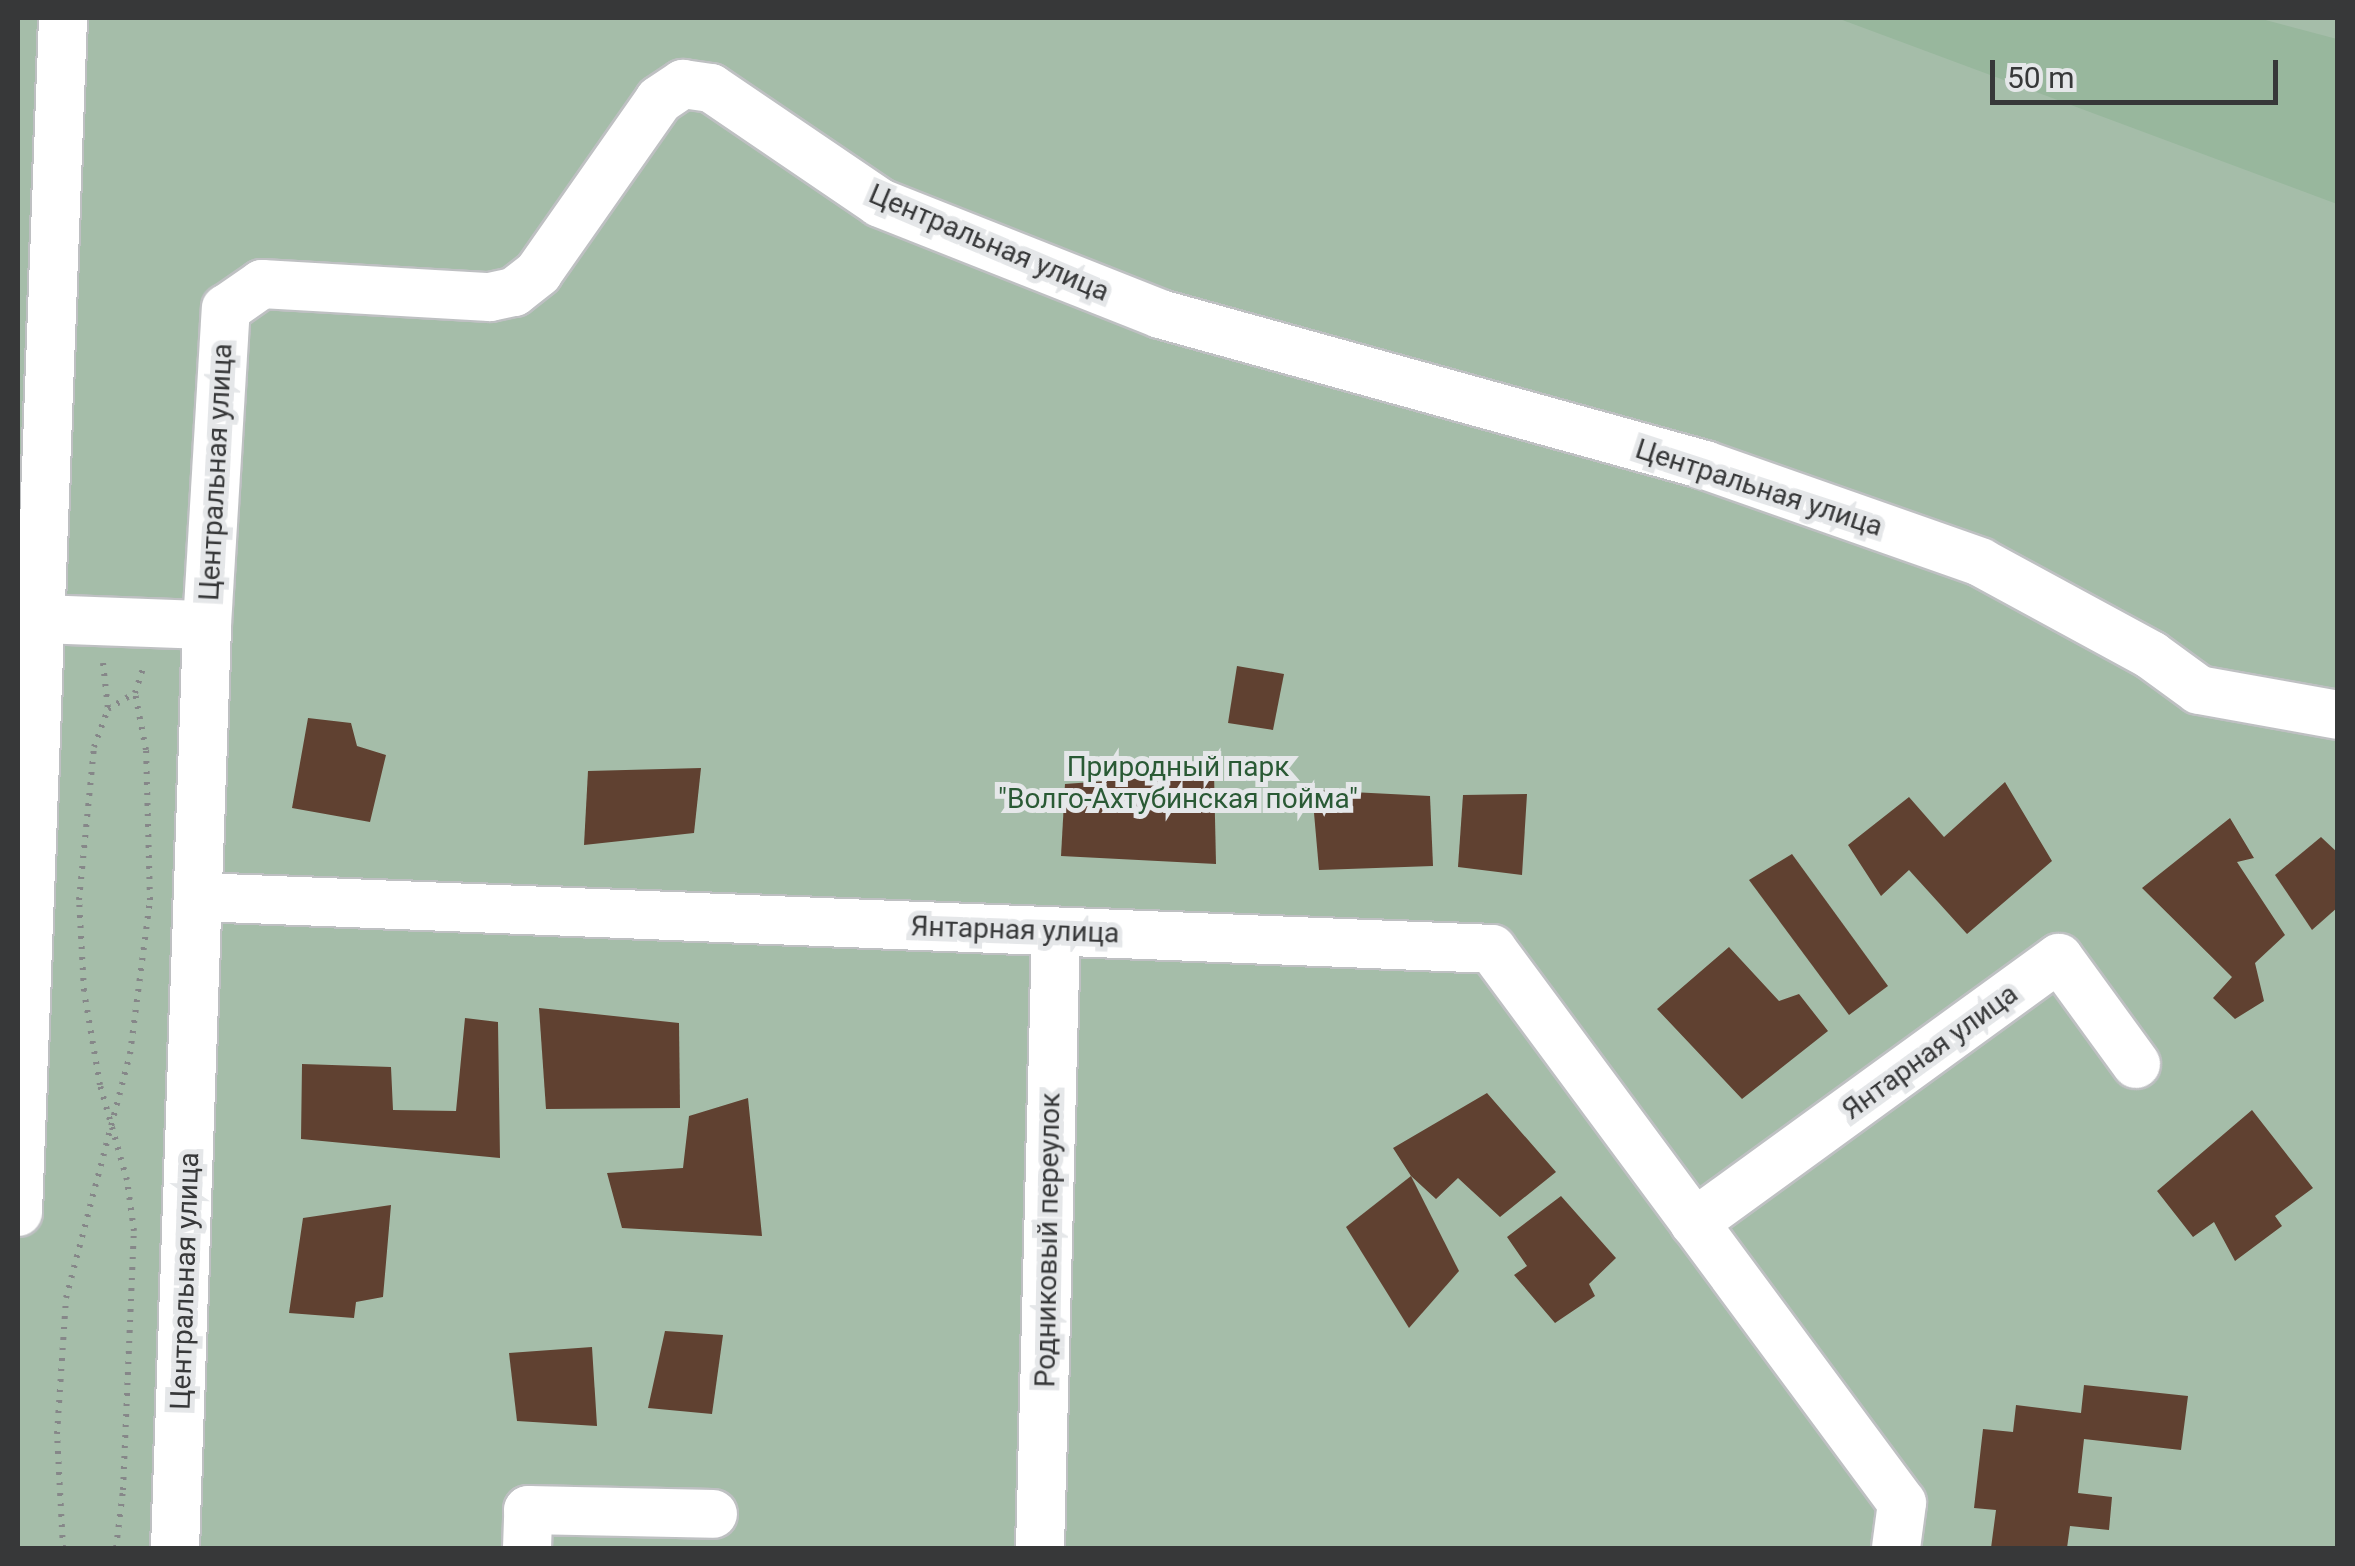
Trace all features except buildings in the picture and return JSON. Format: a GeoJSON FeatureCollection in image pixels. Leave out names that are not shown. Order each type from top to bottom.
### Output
{"type":"FeatureCollection","features":[{"type":"Feature","properties":{"kind":"street"},"geometry":{"type":"LineString","coordinates":[[18,1212],[29,607],[63,18]]}},
{"type":"Feature","properties":{"kind":"street","name":"Центральная улица"},"geometry":{"type":"LineString","coordinates":[[174,1548],[207,625],[226,309],[262,284],[490,298],[514,292],[538,272],[659,100],[683,84],[712,88],[880,203],[1160,314],[1705,465],[1980,562],[2152,655],[2199,690],[2338,715]]}},
{"type":"Feature","properties":{"kind":"street"},"geometry":{"type":"LineString","coordinates":[[29,607],[147,624],[207,625]]}},
{"type":"Feature","properties":{"kind":"street","name":"Янтарная улица"},"geometry":{"type":"LineString","coordinates":[[199,897],[1492,949],[1902,1503],[1896,1548]]}},
{"type":"Feature","properties":{"kind":"street","name":"Родниковый переулок"},"geometry":{"type":"LineString","coordinates":[[1040,1548],[1056,932]]}},
{"type":"Feature","properties":{"kind":"street","name":"Янтарная улица"},"geometry":{"type":"LineString","coordinates":[[1694,1223],[2059,958],[2136,1064]]}},
{"type":"Feature","properties":{"kind":"street"},"geometry":{"type":"LineString","coordinates":[[527,1548],[528,1510],[713,1514]]}},
{"type":"Feature","properties":{"kind":"path"},"geometry":{"type":"LineString","coordinates":[[116,1548],[134,1231],[127,1180],[100,1085],[84,990],[79,900],[94,747],[108,710],[134,693],[143,674],[147,624]]}},
{"type":"Feature","properties":{"kind":"path"},"geometry":{"type":"LineString","coordinates":[[63,1548],[57,1434],[66,1298],[130,1054],[150,900],[146,750],[134,693]]}},
{"type":"Feature","properties":{"kind":"green space","name":"Природный парк \"Волго-Ахтубинская пойма\""},"geometry":{"type":"Polygon","coordinates":[[[18,18],[2337,18],[2337,1548],[18,1548],[18,18]]]}},
{"type":"Feature","properties":{"kind":"green space"},"geometry":{"type":"Polygon","coordinates":[[[1837,18],[2258,18],[2337,39],[2337,204],[1837,18]]]}}]}
